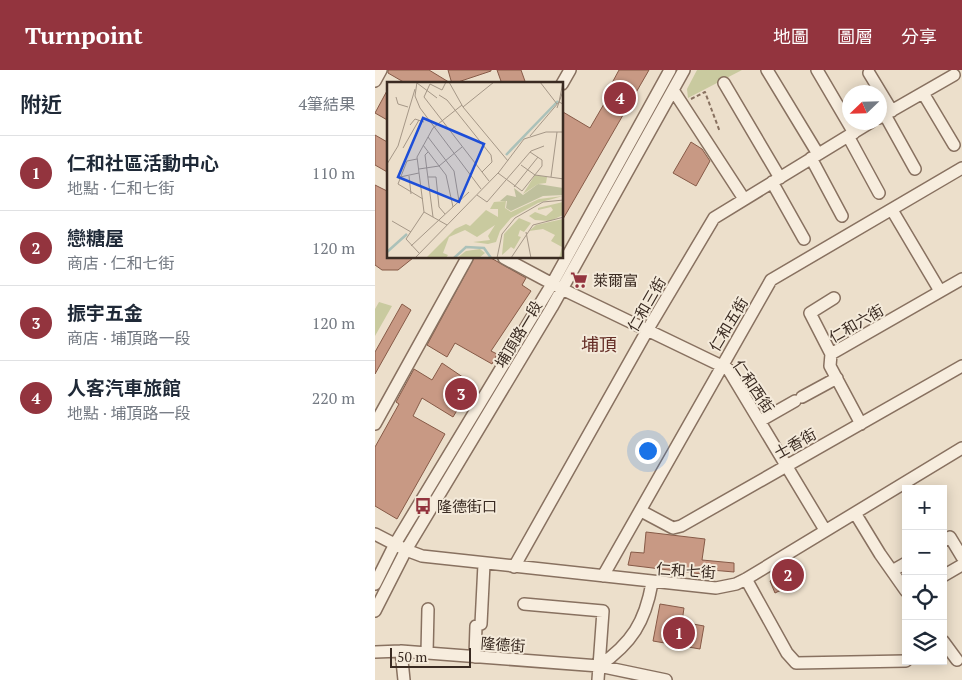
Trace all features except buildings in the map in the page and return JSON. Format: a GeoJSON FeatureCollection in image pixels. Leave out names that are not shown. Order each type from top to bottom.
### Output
{"type":"FeatureCollection","features":[{"type":"Feature","properties":{"kind":"street"},"geometry":{"type":"LineString","coordinates":[[375,81],[381,70]]}},
{"type":"Feature","properties":{"kind":"street"},"geometry":{"type":"LineString","coordinates":[[564,82],[570,70]]}},
{"type":"Feature","properties":{"kind":"street","name":"埔頂路一段"},"geometry":{"type":"LineString","coordinates":[[375,584],[395,544],[557,287],[670,70]]}},
{"type":"Feature","properties":{"kind":"street","name":"埔頂路一段"},"geometry":{"type":"LineString","coordinates":[[375,611],[406,550],[684,70]]}},
{"type":"Feature","properties":{"kind":"street"},"geometry":{"type":"LineString","coordinates":[[767,70],[815,156],[842,216]]}},
{"type":"Feature","properties":{"kind":"street"},"geometry":{"type":"LineString","coordinates":[[817,70],[851,134],[879,194]]}},
{"type":"Feature","properties":{"kind":"street"},"geometry":{"type":"LineString","coordinates":[[869,73],[874,85]]}},
{"type":"Feature","properties":{"kind":"street"},"geometry":{"type":"LineString","coordinates":[[887,113],[956,74]]}},
{"type":"Feature","properties":{"kind":"street"},"geometry":{"type":"LineString","coordinates":[[724,83],[776,180],[804,239]]}},
{"type":"Feature","properties":{"kind":"street"},"geometry":{"type":"LineString","coordinates":[[673,90],[744,199]]}},
{"type":"Feature","properties":{"kind":"street"},"geometry":{"type":"LineString","coordinates":[[923,93],[954,145]]}},
{"type":"Feature","properties":{"kind":"street"},"geometry":{"type":"LineString","coordinates":[[887,118],[915,169]]}},
{"type":"Feature","properties":{"kind":"street","name":"仁和三街"},"geometry":{"type":"LineString","coordinates":[[514,567],[648,329],[714,218],[858,130]]}},
{"type":"Feature","properties":{"kind":"street","name":"仁和五街"},"geometry":{"type":"LineString","coordinates":[[603,576],[641,511],[721,364],[771,280],[962,168]]}},
{"type":"Feature","properties":{"kind":"street"},"geometry":{"type":"LineString","coordinates":[[892,210],[940,291]]}},
{"type":"Feature","properties":{"kind":"street"},"geometry":{"type":"LineString","coordinates":[[375,424],[466,259]]}},
{"type":"Feature","properties":{"kind":"street","name":"仁和西街"},"geometry":{"type":"LineString","coordinates":[[506,259],[557,287],[728,369],[825,530]]}},
{"type":"Feature","properties":{"kind":"street","name":"仁和六街"},"geometry":{"type":"LineString","coordinates":[[861,424],[830,366],[831,354],[962,279]]}},
{"type":"Feature","properties":{"kind":"street"},"geometry":{"type":"LineString","coordinates":[[831,354],[809,313],[835,298]]}},
{"type":"Feature","properties":{"kind":"street","name":"士香街"},"geometry":{"type":"LineString","coordinates":[[641,511],[673,528],[681,526],[785,465],[962,366]]}},
{"type":"Feature","properties":{"kind":"street"},"geometry":{"type":"LineString","coordinates":[[760,421],[837,378]]}},
{"type":"Feature","properties":{"kind":"street","name":"仁和七街"},"geometry":{"type":"LineString","coordinates":[[375,534],[406,550],[423,556],[716,588],[736,584],[746,579],[962,448]]}},
{"type":"Feature","properties":{"kind":"street"},"geometry":{"type":"LineString","coordinates":[[855,513],[902,585]]}},
{"type":"Feature","properties":{"kind":"street"},"geometry":{"type":"LineString","coordinates":[[947,539],[950,537],[962,557]]}},
{"type":"Feature","properties":{"kind":"street"},"geometry":{"type":"LineString","coordinates":[[475,657],[476,626],[481,624],[484,564]]}},
{"type":"Feature","properties":{"kind":"street"},"geometry":{"type":"LineString","coordinates":[[892,571],[902,565]]}},
{"type":"Feature","properties":{"kind":"street"},"geometry":{"type":"LineString","coordinates":[[945,575],[962,565]]}},
{"type":"Feature","properties":{"kind":"street"},"geometry":{"type":"LineString","coordinates":[[746,579],[787,653],[796,663],[902,661]]}},
{"type":"Feature","properties":{"kind":"street"},"geometry":{"type":"LineString","coordinates":[[599,666],[623,647],[635,634],[643,617],[653,582]]}},
{"type":"Feature","properties":{"kind":"street"},"geometry":{"type":"LineString","coordinates":[[524,604],[603,611],[598,680]]}},
{"type":"Feature","properties":{"kind":"street"},"geometry":{"type":"LineString","coordinates":[[427,653],[428,609]]}},
{"type":"Feature","properties":{"kind":"street"},"geometry":{"type":"LineString","coordinates":[[947,646],[959,660]]}},
{"type":"Feature","properties":{"kind":"street"},"geometry":{"type":"LineString","coordinates":[[401,651],[404,680]]}},
{"type":"Feature","properties":{"kind":"street","name":"隆德街"},"geometry":{"type":"LineString","coordinates":[[375,652],[401,651],[599,666],[666,680]]}},
{"type":"Feature","properties":{"kind":"path"},"geometry":{"type":"LineString","coordinates":[[683,104],[705,92],[720,132]]}},
{"type":"Feature","properties":{"kind":"green space"},"geometry":{"type":"Polygon","coordinates":[[[697,70],[742,70],[688,98],[687,89],[697,70]]]}},
{"type":"Feature","properties":{"kind":"green space"},"geometry":{"type":"Polygon","coordinates":[[[379,302],[392,306],[375,336],[375,309],[379,302]]]}},
{"type":"Feature","properties":{"kind":"place","name":"人客汽車旅館"},"geometry":{"type":"Point","coordinates":[620,98]}},
{"type":"Feature","properties":{"kind":"place","name":"萊爾富"},"geometry":{"type":"Point","coordinates":[579,280]}},
{"type":"Feature","properties":{"kind":"place","name":"振宇五金"},"geometry":{"type":"Point","coordinates":[461,394]}},
{"type":"Feature","properties":{"kind":"place","name":"隆德街口"},"geometry":{"type":"Point","coordinates":[423,506]}},
{"type":"Feature","properties":{"kind":"place","name":"戀糖屋"},"geometry":{"type":"Point","coordinates":[788,575]}},
{"type":"Feature","properties":{"kind":"place","name":"仁和社區活動中心"},"geometry":{"type":"Point","coordinates":[679,633]}},
{"type":"Feature","properties":{"kind":"district","name":"埔頂"},"geometry":{"type":"Point","coordinates":[599,344]}}]}
